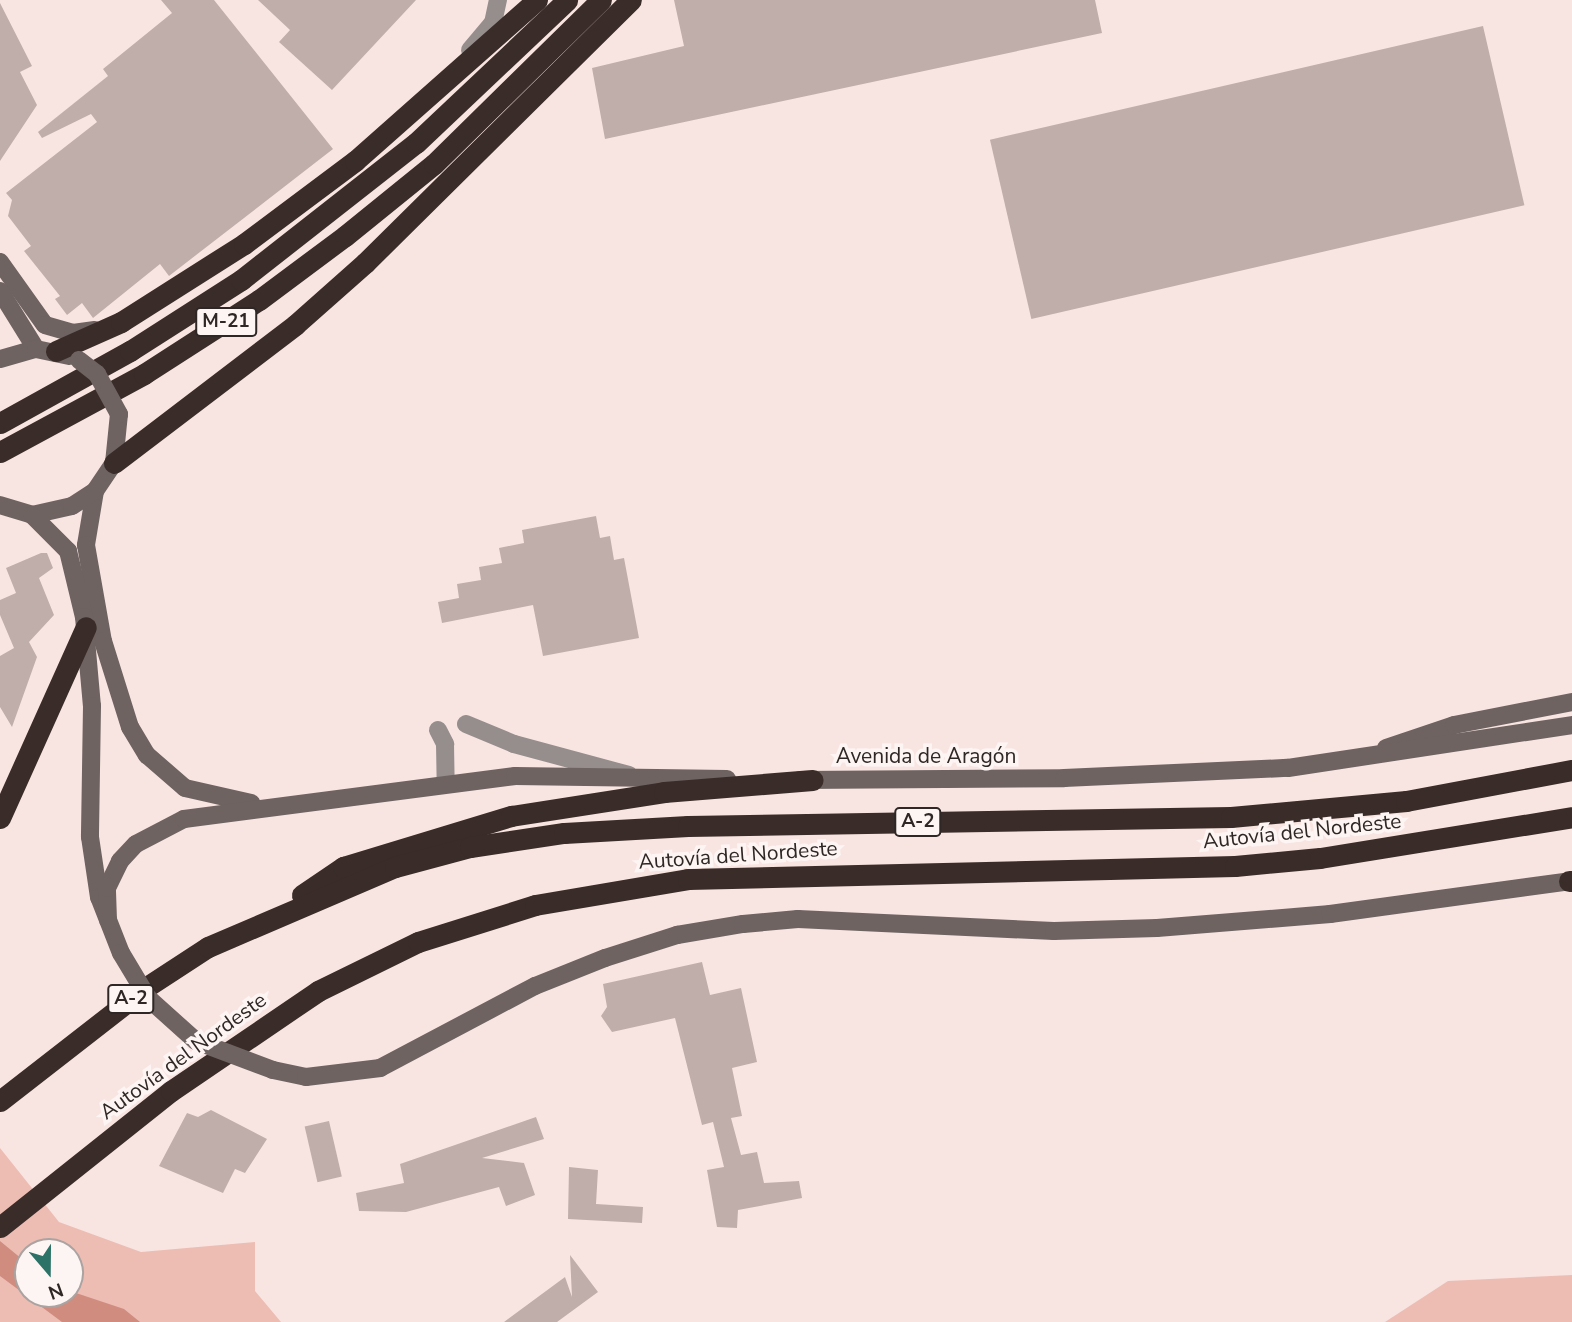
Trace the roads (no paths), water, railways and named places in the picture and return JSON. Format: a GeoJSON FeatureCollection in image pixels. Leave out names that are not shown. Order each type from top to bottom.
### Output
{"type":"FeatureCollection","features":[{"type":"Feature","properties":{"kind":"highway"},"geometry":{"type":"LineString","coordinates":[[46,350],[121,322],[255,235],[355,161],[537,0]]}},
{"type":"Feature","properties":{"kind":"highway","name":"M-21"},"geometry":{"type":"LineString","coordinates":[[0,423],[130,351],[241,280],[416,143],[567,0]]}},
{"type":"Feature","properties":{"kind":"highway","name":"M-21"},"geometry":{"type":"LineString","coordinates":[[0,452],[144,374],[259,300],[345,236],[434,164],[601,0]]}},
{"type":"Feature","properties":{"kind":"highway"},"geometry":{"type":"LineString","coordinates":[[114,463],[295,325],[365,263],[631,0]]}},
{"type":"Feature","properties":{"kind":"highway"},"geometry":{"type":"LineString","coordinates":[[0,818],[86,627]]}},
{"type":"Feature","properties":{"kind":"highway","name":"Autovía del Nordeste"},"geometry":{"type":"LineString","coordinates":[[0,1101],[145,988],[208,947],[273,916],[395,867],[470,847],[564,833],[835,822],[1231,817],[1406,800],[1572,770]]}},
{"type":"Feature","properties":{"kind":"highway"},"geometry":{"type":"LineString","coordinates":[[273,916],[342,867],[457,829],[664,792],[813,780]]}},
{"type":"Feature","properties":{"kind":"highway","name":"Autovía del Nordeste"},"geometry":{"type":"LineString","coordinates":[[0,1227],[171,1091],[318,991],[418,942],[535,905],[688,879],[1235,866],[1320,858],[1572,817]]}},
{"type":"Feature","properties":{"kind":"street"},"geometry":{"type":"LineString","coordinates":[[442,82],[493,23],[499,0]]}},
{"type":"Feature","properties":{"kind":"street"},"geometry":{"type":"LineString","coordinates":[[0,262],[45,326],[73,333],[121,322]]}},
{"type":"Feature","properties":{"kind":"street"},"geometry":{"type":"LineString","coordinates":[[0,292],[46,350]]}},
{"type":"Feature","properties":{"kind":"street"},"geometry":{"type":"LineString","coordinates":[[0,359],[46,350],[79,360],[110,393],[118,414],[114,463],[95,491],[72,506],[33,515]]}},
{"type":"Feature","properties":{"kind":"street","name":"Avenida de Aragón"},"geometry":{"type":"LineString","coordinates":[[95,491],[86,545],[111,673],[130,727],[153,762],[185,788],[215,798],[279,806]]}},
{"type":"Feature","properties":{"kind":"street"},"geometry":{"type":"LineString","coordinates":[[0,505],[33,515],[68,551],[86,627],[92,706],[90,837],[108,920],[121,953],[148,998],[195,1041],[273,1070],[306,1077],[380,1068],[535,986],[605,958],[677,935],[743,924],[799,919],[1054,931],[1157,928],[1330,914],[1571,881]]}},
{"type":"Feature","properties":{"kind":"street"},"geometry":{"type":"LineString","coordinates":[[1364,757],[1454,725],[1572,702]]}},
{"type":"Feature","properties":{"kind":"street"},"geometry":{"type":"LineString","coordinates":[[466,724],[514,744],[640,777]]}},
{"type":"Feature","properties":{"kind":"street","name":"Avenida de Aragón"},"geometry":{"type":"LineString","coordinates":[[108,920],[111,876],[136,844],[184,819],[446,783],[515,776],[813,780],[1077,777],[1288,768],[1572,725]]}},
{"type":"Feature","properties":{"kind":"street"},"geometry":{"type":"LineString","coordinates":[[438,730],[445,744],[446,783]]}}]}
